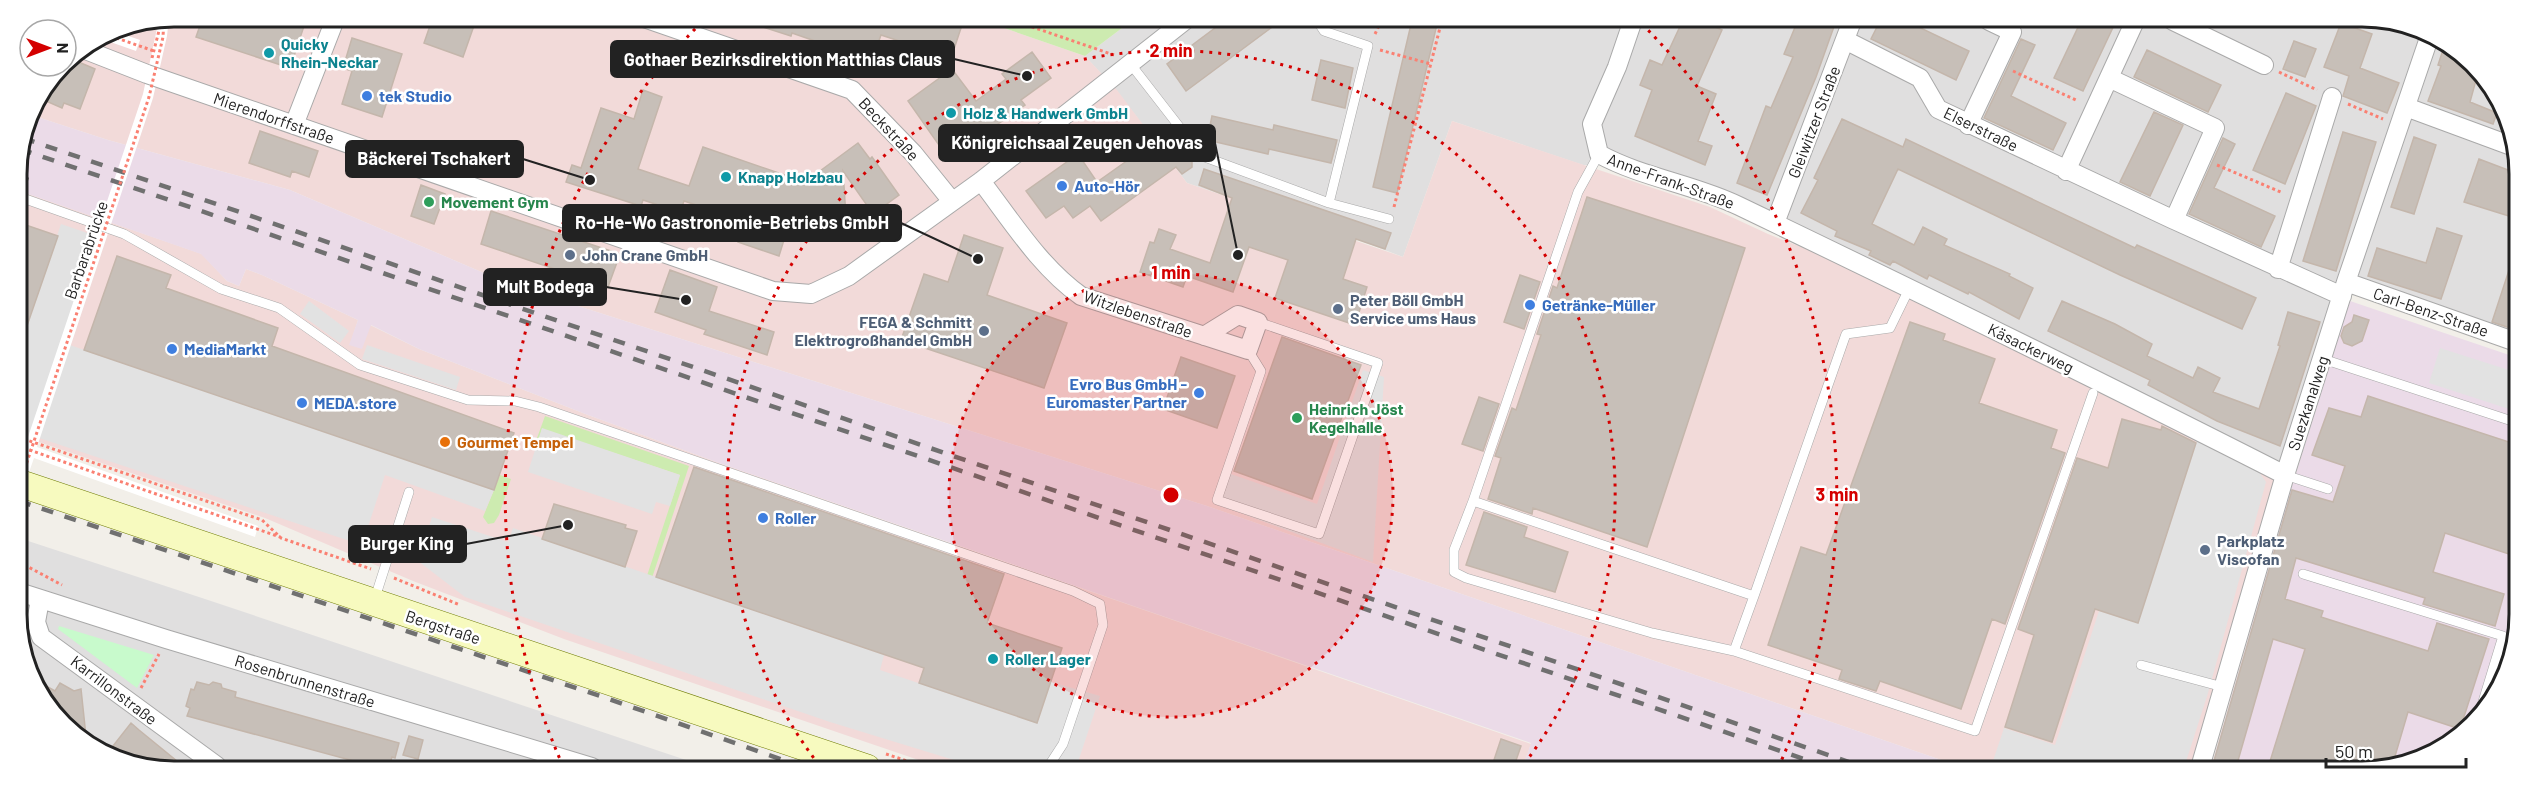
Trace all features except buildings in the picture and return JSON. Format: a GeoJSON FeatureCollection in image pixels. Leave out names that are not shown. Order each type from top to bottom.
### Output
{"type":"FeatureCollection","features":[{"type":"Feature","properties":{"kind":"main road","name":"Bergstraße"},"geometry":{"type":"LineString","coordinates":[[27,488],[374,604],[875,761]]}},
{"type":"Feature","properties":{"kind":"street"},"geometry":{"type":"LineString","coordinates":[[294,125],[332,27]]}},
{"type":"Feature","properties":{"kind":"street","name":"Beckstraße"},"geometry":{"type":"LineString","coordinates":[[670,27],[852,90],[913,153],[951,200]]}},
{"type":"Feature","properties":{"kind":"street","name":"Mierendorffstraße"},"geometry":{"type":"LineString","coordinates":[[92,52],[294,125],[773,291],[811,294],[849,276],[951,200],[981,181],[1175,27]]}},
{"type":"Feature","properties":{"kind":"street","name":"Anne-Frank-Straße"},"geometry":{"type":"LineString","coordinates":[[1631,27],[1617,67],[1592,124],[1599,154],[1617,164],[1714,194],[1775,223]]}},
{"type":"Feature","properties":{"kind":"street","name":"Gleiwitzer Straße"},"geometry":{"type":"LineString","coordinates":[[1775,223],[1850,27]]}},
{"type":"Feature","properties":{"kind":"street"},"geometry":{"type":"LineString","coordinates":[[1968,125],[2012,32],[2002,27]]}},
{"type":"Feature","properties":{"kind":"street"},"geometry":{"type":"LineString","coordinates":[[2066,171],[2131,27]]}},
{"type":"Feature","properties":{"kind":"street"},"geometry":{"type":"LineString","coordinates":[[2185,27],[2264,65]]}},
{"type":"Feature","properties":{"kind":"street","name":"Elserstraße"},"geometry":{"type":"LineString","coordinates":[[1845,40],[1920,78],[1938,109],[1968,125],[2278,269],[2344,289]]}},
{"type":"Feature","properties":{"kind":"street","name":"Suezkanalweg"},"geometry":{"type":"LineString","coordinates":[[2202,761],[2285,475],[2344,289],[2427,43]]}},
{"type":"Feature","properties":{"kind":"street"},"geometry":{"type":"LineString","coordinates":[[2109,78],[2215,128],[2174,220]]}},
{"type":"Feature","properties":{"kind":"street"},"geometry":{"type":"LineString","coordinates":[[2278,269],[2332,97]]}},
{"type":"Feature","properties":{"kind":"street"},"geometry":{"type":"LineString","coordinates":[[2406,106],[2506,144]]}},
{"type":"Feature","properties":{"kind":"street","name":"Witzlebenstraße"},"geometry":{"type":"LineString","coordinates":[[981,181],[1063,284],[1081,296],[1248,350]]}},
{"type":"Feature","properties":{"kind":"street","name":"Käsackerweg"},"geometry":{"type":"LineString","coordinates":[[1775,223],[2098,380],[2285,475]]}},
{"type":"Feature","properties":{"kind":"street","name":"Carl-Benz-Straße"},"geometry":{"type":"LineString","coordinates":[[2344,289],[2509,340]]}},
{"type":"Feature","properties":{"kind":"street","name":"Witzlebenstraße"},"geometry":{"type":"LineString","coordinates":[[1204,336],[1238,315],[1258,322]]}},
{"type":"Feature","properties":{"kind":"street"},"geometry":{"type":"LineString","coordinates":[[1248,350],[1258,322]]}},
{"type":"Feature","properties":{"kind":"street","name":"Rosenbrunnenstraße"},"geometry":{"type":"LineString","coordinates":[[27,595],[572,761]]}},
{"type":"Feature","properties":{"kind":"street","name":"Karrillonstraße"},"geometry":{"type":"LineString","coordinates":[[40,600],[36,622],[41,636],[210,761]]}},
{"type":"Feature","properties":{"kind":"lane"},"geometry":{"type":"LineString","coordinates":[[1321,27],[1324,31],[1368,46],[1329,203]]}},
{"type":"Feature","properties":{"kind":"lane"},"geometry":{"type":"LineString","coordinates":[[1129,62],[1202,156],[1329,203],[1389,219]]}},
{"type":"Feature","properties":{"kind":"lane"},"geometry":{"type":"LineString","coordinates":[[1599,154],[1578,192],[1473,501],[1454,550],[1454,572],[1466,578],[1652,633],[1734,651],[1975,731],[2093,393]]}},
{"type":"Feature","properties":{"kind":"lane"},"geometry":{"type":"LineString","coordinates":[[27,200],[124,234],[221,289],[279,308],[360,365],[468,400],[515,401],[539,407],[1062,587],[1100,604],[1103,625],[1063,744],[1051,761]]}},
{"type":"Feature","properties":{"kind":"lane"},"geometry":{"type":"LineString","coordinates":[[1734,651],[1846,334],[1890,328],[1909,289]]}},
{"type":"Feature","properties":{"kind":"lane"},"geometry":{"type":"LineString","coordinates":[[1248,350],[1261,370],[1217,500],[1319,534],[1378,363],[1258,322]]}},
{"type":"Feature","properties":{"kind":"lane"},"geometry":{"type":"LineString","coordinates":[[2323,359],[2509,420]]}},
{"type":"Feature","properties":{"kind":"lane"},"geometry":{"type":"LineString","coordinates":[[2285,475],[2328,489]]}},
{"type":"Feature","properties":{"kind":"lane"},"geometry":{"type":"LineString","coordinates":[[374,604],[409,492]]}},
{"type":"Feature","properties":{"kind":"lane"},"geometry":{"type":"LineString","coordinates":[[1473,501],[1754,596]]}},
{"type":"Feature","properties":{"kind":"lane"},"geometry":{"type":"LineString","coordinates":[[2302,574],[2503,636],[2485,694]]}},
{"type":"Feature","properties":{"kind":"lane"},"geometry":{"type":"LineString","coordinates":[[2141,665],[2223,687]]}},
{"type":"Feature","properties":{"kind":"path","name":"Barbarabrücke"},"geometry":{"type":"LineString","coordinates":[[27,462],[149,96],[163,37],[163,27]]}},
{"type":"Feature","properties":{"kind":"path"},"geometry":{"type":"LineString","coordinates":[[1033,27],[1106,51],[1129,62]]}},
{"type":"Feature","properties":{"kind":"path"},"geometry":{"type":"LineString","coordinates":[[1398,196],[1440,27]]}},
{"type":"Feature","properties":{"kind":"path"},"geometry":{"type":"LineString","coordinates":[[117,38],[154,51],[161,28]]}},
{"type":"Feature","properties":{"kind":"path"},"geometry":{"type":"LineString","coordinates":[[1368,46],[1431,64]]}},
{"type":"Feature","properties":{"kind":"path"},"geometry":{"type":"LineString","coordinates":[[1998,63],[2094,109]]}},
{"type":"Feature","properties":{"kind":"path"},"geometry":{"type":"LineString","coordinates":[[2202,158],[2298,200]]}},
{"type":"Feature","properties":{"kind":"path"},"geometry":{"type":"LineString","coordinates":[[27,440],[262,520],[281,538]]}},
{"type":"Feature","properties":{"kind":"path"},"geometry":{"type":"LineString","coordinates":[[27,449],[384,574],[466,608]]}},
{"type":"Feature","properties":{"kind":"path"},"geometry":{"type":"LineString","coordinates":[[133,705],[166,639]]}},
{"type":"Feature","properties":{"kind":"shaded area"},"geometry":{"type":"Polygon","coordinates":[[[164,27],[1001,27],[1085,56],[1117,90],[1187,183],[1403,257],[1452,121],[1710,207],[1768,234],[1909,289],[2277,480],[2192,761],[1944,761],[1207,506],[512,285],[290,190],[108,140],[38,117],[62,78],[78,78],[78,62],[92,52],[118,38],[164,27]]]}},
{"type":"Feature","properties":{"kind":"shaded area"},"geometry":{"type":"Polygon","coordinates":[[[1123,27],[2381,28],[2418,38],[2452,57],[2479,84],[2494,109],[2506,145],[2509,164],[2509,349],[2338,289],[2282,463],[2100,375],[1704,197],[1599,165],[1583,165],[1452,121],[1403,257],[1187,183],[1117,91],[1085,56],[1123,27]]]}},
{"type":"Feature","properties":{"kind":"shaded area"},"geometry":{"type":"Polygon","coordinates":[[[38,117],[108,140],[290,190],[512,285],[1207,506],[1944,761],[1525,761],[1531,743],[722,464],[419,349],[371,325],[362,349],[349,345],[358,320],[246,269],[239,286],[227,281],[201,254],[27,193],[28,155],[38,117]]]}},
{"type":"Feature","properties":{"kind":"shaded area"},"geometry":{"type":"Polygon","coordinates":[[[27,193],[202,254],[227,281],[239,286],[246,269],[358,320],[350,345],[370,325],[419,349],[722,464],[1531,744],[1525,761],[921,761],[564,639],[413,581],[265,518],[27,438],[27,193]]]}},
{"type":"Feature","properties":{"kind":"shaded area"},"geometry":{"type":"Polygon","coordinates":[[[61,224],[96,236],[61,342],[494,490],[485,511],[385,475],[362,545],[27,434],[27,326],[61,224]]]}},
{"type":"Feature","properties":{"kind":"shaded area"},"geometry":{"type":"Polygon","coordinates":[[[309,301],[349,331],[340,343],[300,314],[309,301]]]}},
{"type":"Feature","properties":{"kind":"shaded area"},"geometry":{"type":"Polygon","coordinates":[[[2350,301],[2509,355],[2508,633],[2494,679],[2479,704],[2452,731],[2427,746],[2391,758],[2372,761],[2213,761],[2291,489],[2350,301]]]}},
{"type":"Feature","properties":{"kind":"shaded area"},"geometry":{"type":"Polygon","coordinates":[[[367,345],[460,377],[456,390],[362,359],[367,345]]]}},
{"type":"Feature","properties":{"kind":"shaded area"},"geometry":{"type":"Polygon","coordinates":[[[2440,348],[2509,370],[2509,409],[2429,383],[2440,348]]]}},
{"type":"Feature","properties":{"kind":"shaded area"},"geometry":{"type":"Polygon","coordinates":[[[1363,370],[1384,377],[1373,562],[1216,504],[1222,471],[1317,504],[1363,370]]]}},
{"type":"Feature","properties":{"kind":"shaded area"},"geometry":{"type":"Polygon","coordinates":[[[542,428],[680,475],[670,506],[656,502],[652,514],[528,472],[542,428]]]}},
{"type":"Feature","properties":{"kind":"shaded area","name":"Parkplatz Viscofan"},"geometry":{"type":"Polygon","coordinates":[[[2197,441],[2259,472],[2266,482],[2208,693],[2186,761],[1993,761],[2004,728],[2055,745],[2099,611],[2138,623],[2197,441]]]}},
{"type":"Feature","properties":{"kind":"shaded area"},"geometry":{"type":"Polygon","coordinates":[[[432,517],[508,542],[513,528],[884,655],[880,670],[1036,723],[1051,682],[1100,696],[1078,761],[957,761],[830,722],[465,597],[418,561],[432,517]]]}},
{"type":"Feature","properties":{"kind":"shaded area"},"geometry":{"type":"Polygon","coordinates":[[[27,541],[689,761],[174,761],[136,756],[118,750],[84,731],[57,704],[42,679],[30,643],[27,624],[27,541]]]}},
{"type":"Feature","properties":{"kind":"green space"},"geometry":{"type":"Polygon","coordinates":[[[1001,27],[1123,27],[1085,56],[1001,27]]]}},
{"type":"Feature","properties":{"kind":"green space"},"geometry":{"type":"Polygon","coordinates":[[[545,416],[689,466],[648,590],[643,588],[680,475],[542,429],[538,441],[545,416]]]}},
{"type":"Feature","properties":{"kind":"green space"},"geometry":{"type":"Polygon","coordinates":[[[500,475],[511,479],[499,515],[494,523],[488,524],[483,517],[500,475]]]}},
{"type":"Feature","properties":{"kind":"green space"},"geometry":{"type":"Polygon","coordinates":[[[59,626],[154,655],[137,688],[58,629],[59,626]]]}},
{"type":"Feature","properties":{"kind":"pier"},"geometry":{"type":"Polygon","coordinates":[[[168,27],[153,98],[37,447],[258,526],[255,537],[34,458],[27,478],[27,440],[143,94],[157,28],[168,27]]]}},
{"type":"Feature","properties":{"kind":"pier"},"geometry":{"type":"Polygon","coordinates":[[[126,35],[140,40],[136,51],[110,42],[126,35]]]}},
{"type":"Feature","properties":{"kind":"railway"},"geometry":{"type":"LineString","coordinates":[[31,141],[1846,761]]}},
{"type":"Feature","properties":{"kind":"railway"},"geometry":{"type":"LineString","coordinates":[[29,152],[1810,761]]}},
{"type":"Feature","properties":{"kind":"railway"},"geometry":{"type":"LineString","coordinates":[[27,179],[38,183]]}},
{"type":"Feature","properties":{"kind":"railway"},"geometry":{"type":"LineString","coordinates":[[27,504],[606,698],[786,761]]}},
{"type":"Feature","properties":{"kind":"place","name":"Quicky Rhein-Neckar"},"geometry":{"type":"Point","coordinates":[269,53]}},
{"type":"Feature","properties":{"kind":"place","name":"Gothaer Bezirksdirektion Matthias Claus"},"geometry":{"type":"Point","coordinates":[1027,76]}},
{"type":"Feature","properties":{"kind":"place","name":"tek Studio"},"geometry":{"type":"Point","coordinates":[367,96]}},
{"type":"Feature","properties":{"kind":"place","name":"Holz & Handwerk GmbH"},"geometry":{"type":"Point","coordinates":[951,113]}},
{"type":"Feature","properties":{"kind":"place","name":"Knapp Holzbau"},"geometry":{"type":"Point","coordinates":[726,177]}},
{"type":"Feature","properties":{"kind":"place","name":"Bäckerei Tschakert"},"geometry":{"type":"Point","coordinates":[590,180]}},
{"type":"Feature","properties":{"kind":"place","name":"Auto-Hör"},"geometry":{"type":"Point","coordinates":[1062,186]}},
{"type":"Feature","properties":{"kind":"place","name":"Movement Gym"},"geometry":{"type":"Point","coordinates":[429,202]}},
{"type":"Feature","properties":{"kind":"place","name":"John Crane GmbH"},"geometry":{"type":"Point","coordinates":[570,255]}},
{"type":"Feature","properties":{"kind":"place","name":"Königreichsaal Zeugen Jehovas"},"geometry":{"type":"Point","coordinates":[1238,255]}},
{"type":"Feature","properties":{"kind":"place","name":"Ro-He-Wo Gastronomie-Betriebs GmbH"},"geometry":{"type":"Point","coordinates":[978,259]}},
{"type":"Feature","properties":{"kind":"place","name":"Mult Bodega"},"geometry":{"type":"Point","coordinates":[686,300]}},
{"type":"Feature","properties":{"kind":"place","name":"Getränke-Müller"},"geometry":{"type":"Point","coordinates":[1530,305]}},
{"type":"Feature","properties":{"kind":"place","name":"Peter Böll GmbH Service ums Haus"},"geometry":{"type":"Point","coordinates":[1338,309]}},
{"type":"Feature","properties":{"kind":"place","name":"FEGA & Schmitt Elektrogroßhandel GmbH"},"geometry":{"type":"Point","coordinates":[984,331]}},
{"type":"Feature","properties":{"kind":"place","name":"MediaMarkt"},"geometry":{"type":"Point","coordinates":[172,349]}},
{"type":"Feature","properties":{"kind":"place","name":"Evro Bus GmbH - Euromaster Partner"},"geometry":{"type":"Point","coordinates":[1199,393]}},
{"type":"Feature","properties":{"kind":"place","name":"MEDA.store"},"geometry":{"type":"Point","coordinates":[302,403]}},
{"type":"Feature","properties":{"kind":"place","name":"Heinrich Jöst Kegelhalle"},"geometry":{"type":"Point","coordinates":[1297,418]}},
{"type":"Feature","properties":{"kind":"place","name":"Gourmet Tempel"},"geometry":{"type":"Point","coordinates":[445,442]}},
{"type":"Feature","properties":{"kind":"place","name":"Roller"},"geometry":{"type":"Point","coordinates":[763,518]}},
{"type":"Feature","properties":{"kind":"place","name":"Burger King"},"geometry":{"type":"Point","coordinates":[568,525]}},
{"type":"Feature","properties":{"kind":"place","name":"Parkplatz Viscofan"},"geometry":{"type":"Point","coordinates":[2205,550]}},
{"type":"Feature","properties":{"kind":"place","name":"Roller Lager"},"geometry":{"type":"Point","coordinates":[993,659]}}]}
